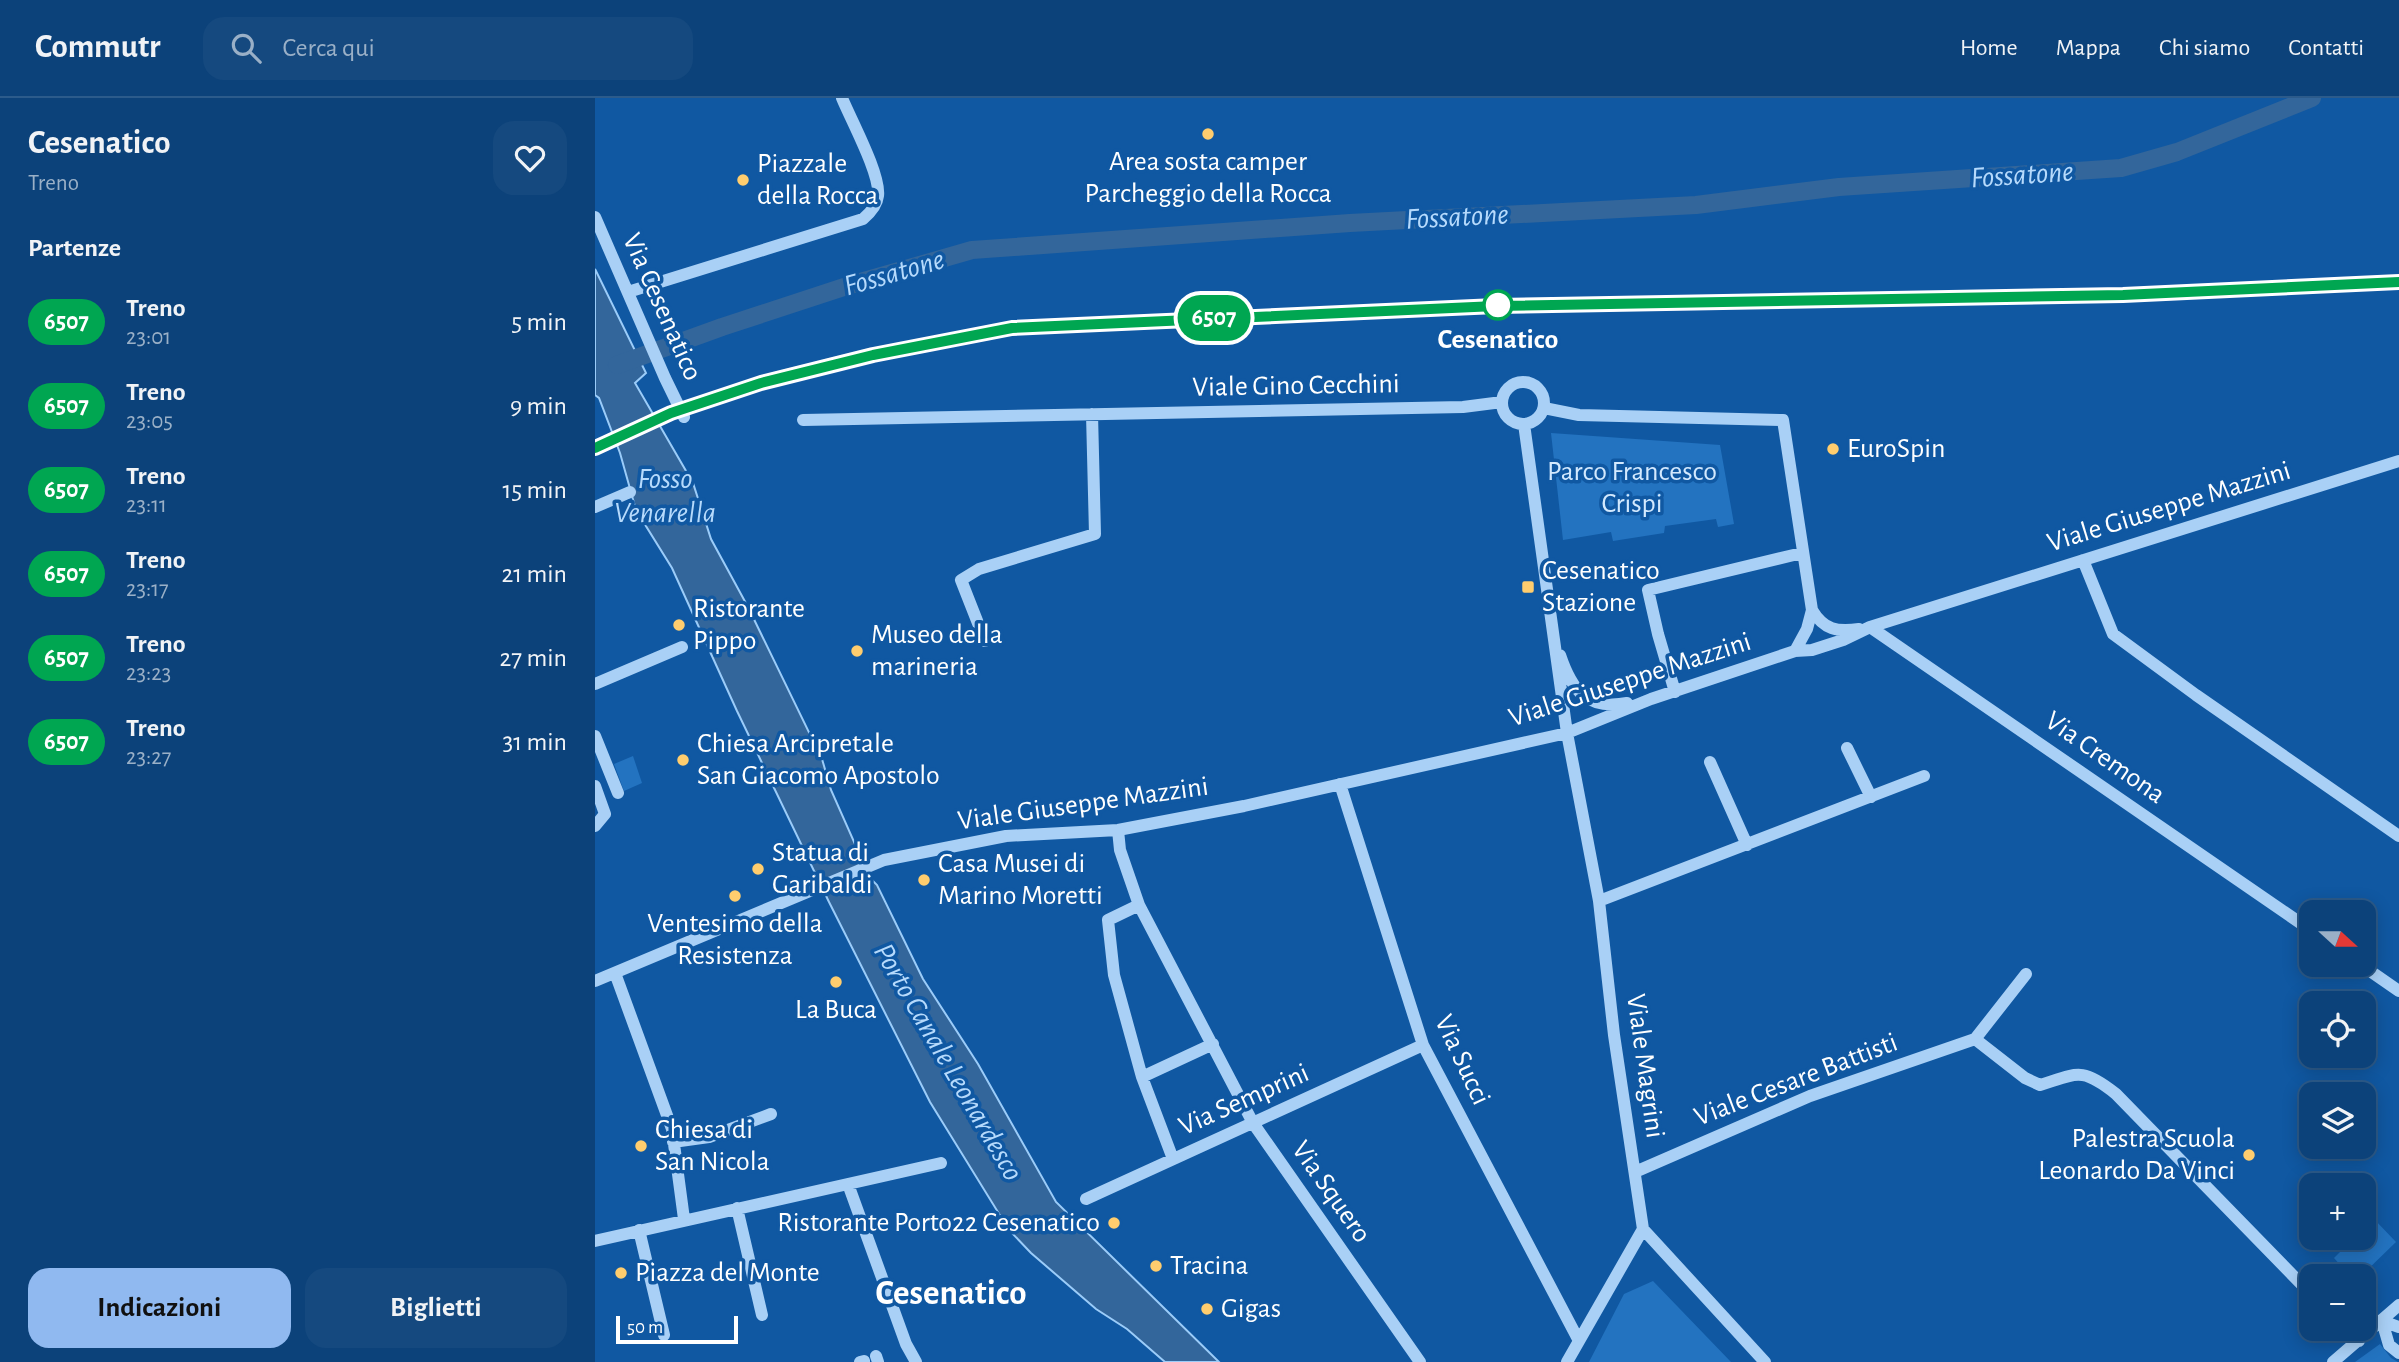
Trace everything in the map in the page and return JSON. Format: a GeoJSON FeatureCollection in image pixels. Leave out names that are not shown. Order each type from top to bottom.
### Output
{"type":"FeatureCollection","features":[{"type":"Feature","properties":{"kind":"street"},"geometry":{"type":"LineString","coordinates":[[628,292],[863,219],[873,209],[878,197],[876,178],[842,98]]}},
{"type":"Feature","properties":{"kind":"street","name":"Via Cesenatico"},"geometry":{"type":"LineString","coordinates":[[595,217],[664,378],[684,417]]}},
{"type":"Feature","properties":{"kind":"street"},"geometry":{"type":"LineString","coordinates":[[1526,382],[1538,388],[1544,401],[1543,408],[1537,419],[1517,424],[1506,415],[1501,402],[1512,384],[1526,382]]}},
{"type":"Feature","properties":{"kind":"street","name":"Viale Gino Cecchini"},"geometry":{"type":"LineString","coordinates":[[803,420],[1463,407],[1501,402]]}},
{"type":"Feature","properties":{"kind":"street"},"geometry":{"type":"LineString","coordinates":[[1543,408],[1579,415],[1783,420],[1812,610],[1818,620],[1827,626],[1846,631],[1866,628]]}},
{"type":"Feature","properties":{"kind":"street"},"geometry":{"type":"LineString","coordinates":[[985,641],[961,580],[979,569],[1095,534],[1092,414]]}},
{"type":"Feature","properties":{"kind":"street"},"geometry":{"type":"LineString","coordinates":[[1524,424],[1553,635],[1563,663],[1576,687],[1592,702],[1610,706],[1651,699]]}},
{"type":"Feature","properties":{"kind":"street","name":"Viale Giuseppe Mazzini"},"geometry":{"type":"LineString","coordinates":[[595,981],[884,860],[1006,836],[1118,830],[1244,806],[1567,733],[1651,699],[1795,651],[1822,647],[1866,628],[2399,461]]}},
{"type":"Feature","properties":{"kind":"street"},"geometry":{"type":"LineString","coordinates":[[595,507],[625,494]]}},
{"type":"Feature","properties":{"kind":"street"},"geometry":{"type":"LineString","coordinates":[[1675,692],[1658,634],[1649,590],[1803,553]]}},
{"type":"Feature","properties":{"kind":"street"},"geometry":{"type":"LineString","coordinates":[[2083,560],[2113,634],[2399,836]]}},
{"type":"Feature","properties":{"kind":"street"},"geometry":{"type":"LineString","coordinates":[[1795,651],[1807,629],[1812,610]]}},
{"type":"Feature","properties":{"kind":"street","name":"Via Cremona"},"geometry":{"type":"LineString","coordinates":[[1866,628],[2299,922]]}},
{"type":"Feature","properties":{"kind":"street","name":"Viale Magrini"},"geometry":{"type":"LineString","coordinates":[[1553,635],[1567,733],[1599,901],[1614,1035],[1643,1228]]}},
{"type":"Feature","properties":{"kind":"street"},"geometry":{"type":"LineString","coordinates":[[595,684],[682,647]]}},
{"type":"Feature","properties":{"kind":"street"},"geometry":{"type":"LineString","coordinates":[[595,736],[618,793]]}},
{"type":"Feature","properties":{"kind":"street"},"geometry":{"type":"LineString","coordinates":[[1847,748],[1871,797]]}},
{"type":"Feature","properties":{"kind":"street"},"geometry":{"type":"LineString","coordinates":[[1710,762],[1747,845]]}},
{"type":"Feature","properties":{"kind":"street"},"geometry":{"type":"LineString","coordinates":[[1599,901],[1924,776]]}},
{"type":"Feature","properties":{"kind":"street","name":"Via Succi"},"geometry":{"type":"LineString","coordinates":[[1341,784],[1423,1045],[1579,1341]]}},
{"type":"Feature","properties":{"kind":"street"},"geometry":{"type":"LineString","coordinates":[[595,786],[605,814],[595,826]]}},
{"type":"Feature","properties":{"kind":"street","name":"Via Squero"},"geometry":{"type":"LineString","coordinates":[[1118,830],[1119,850],[1139,905],[1252,1123],[1420,1362]]}},
{"type":"Feature","properties":{"kind":"street"},"geometry":{"type":"LineString","coordinates":[[1139,905],[1108,920],[1114,975],[1142,1077],[1173,1159]]}},
{"type":"Feature","properties":{"kind":"street"},"geometry":{"type":"LineString","coordinates":[[615,973],[672,1129],[684,1219]]}},
{"type":"Feature","properties":{"kind":"street"},"geometry":{"type":"LineString","coordinates":[[2026,974],[1975,1039],[2025,1078],[2040,1085],[2079,1073],[2100,1081],[2116,1094],[2299,1282]]}},
{"type":"Feature","properties":{"kind":"street"},"geometry":{"type":"LineString","coordinates":[[2377,976],[2399,991]]}},
{"type":"Feature","properties":{"kind":"street","name":"Viale Cesare Battisti"},"geometry":{"type":"LineString","coordinates":[[1635,1172],[1810,1096],[1975,1039]]}},
{"type":"Feature","properties":{"kind":"street"},"geometry":{"type":"LineString","coordinates":[[1142,1077],[1213,1044]]}},
{"type":"Feature","properties":{"kind":"street","name":"Via Semprini"},"geometry":{"type":"LineString","coordinates":[[1086,1199],[1423,1045]]}},
{"type":"Feature","properties":{"kind":"street"},"geometry":{"type":"LineString","coordinates":[[673,1142],[709,1137],[771,1114]]}},
{"type":"Feature","properties":{"kind":"street"},"geometry":{"type":"LineString","coordinates":[[595,1241],[941,1163]]}},
{"type":"Feature","properties":{"kind":"street"},"geometry":{"type":"LineString","coordinates":[[848,1184],[906,1343],[916,1362]]}},
{"type":"Feature","properties":{"kind":"street"},"geometry":{"type":"LineString","coordinates":[[737,1208],[762,1315]]}},
{"type":"Feature","properties":{"kind":"street"},"geometry":{"type":"LineString","coordinates":[[1567,1362],[1643,1228],[1765,1362]]}},
{"type":"Feature","properties":{"kind":"street"},"geometry":{"type":"LineString","coordinates":[[639,1230],[664,1335]]}},
{"type":"Feature","properties":{"kind":"street"},"geometry":{"type":"LineString","coordinates":[[2376,1326],[2399,1305]]}},
{"type":"Feature","properties":{"kind":"street"},"geometry":{"type":"LineString","coordinates":[[2382,1321],[2399,1327]]}},
{"type":"Feature","properties":{"kind":"street"},"geometry":{"type":"LineString","coordinates":[[2382,1321],[2389,1345],[2399,1353]]}},
{"type":"Feature","properties":{"kind":"street"},"geometry":{"type":"LineString","coordinates":[[2333,1362],[2359,1341]]}},
{"type":"Feature","properties":{"kind":"green space","name":"Parco Francesco Crispi"},"geometry":{"type":"Polygon","coordinates":[[[1551,433],[1720,445],[1734,524],[1718,527],[1716,519],[1665,526],[1664,533],[1613,541],[1611,532],[1563,540],[1551,433]]]}},
{"type":"Feature","properties":{"kind":"green space"},"geometry":{"type":"Polygon","coordinates":[[[633,756],[642,783],[624,791],[614,764],[633,756]]]}},
{"type":"Feature","properties":{"kind":"green space"},"geometry":{"type":"Polygon","coordinates":[[[2376,1221],[2396,1242],[2373,1264],[2339,1264],[2334,1258],[2342,1250],[2376,1250],[2376,1221]]]}},
{"type":"Feature","properties":{"kind":"green space"},"geometry":{"type":"Polygon","coordinates":[[[1653,1281],[1731,1362],[1589,1362],[1624,1294],[1653,1281]]]}},
{"type":"Feature","properties":{"kind":"green space"},"geometry":{"type":"Polygon","coordinates":[[[2380,1344],[2391,1358],[2398,1362],[2355,1362],[2380,1344]]]}},
{"type":"Feature","properties":{"kind":"water","name":"Fosso Venarella"},"geometry":{"type":"Polygon","coordinates":[[[595,269],[646,373],[635,383],[693,483],[711,539],[748,607],[822,759],[831,790],[870,878],[877,885],[923,979],[978,1064],[1056,1202],[1219,1362],[1165,1362],[1127,1329],[1096,1309],[1031,1253],[1009,1230],[930,1102],[829,902],[672,568],[636,510],[620,453],[599,398],[595,395],[595,269]]]}},
{"type":"Feature","properties":{"kind":"waterway","name":"Fossatone"},"geometry":{"type":"LineString","coordinates":[[617,365],[850,285],[972,250],[1350,223],[1696,205],[1839,187],[2121,168],[2177,152],[2312,98]]}},
{"type":"Feature","properties":{"kind":"railway"},"geometry":{"type":"LineString","coordinates":[[595,448],[671,413],[761,383],[873,355],[1012,328],[1496,306],[2123,295],[2399,282]]}},
{"type":"Feature","properties":{"kind":"train","name":"6507"},"geometry":{"type":"LineString","coordinates":[[595,448],[693,404],[761,383],[873,355],[1012,328],[1496,306],[2123,295],[2399,282]]}},
{"type":"Feature","properties":{"kind":"place","name":"Area sosta camper Parcheggio della Rocca"},"geometry":{"type":"Point","coordinates":[1208,134]}},
{"type":"Feature","properties":{"kind":"place","name":"Piazzale della Rocca"},"geometry":{"type":"Point","coordinates":[743,180]}},
{"type":"Feature","properties":{"kind":"place","name":"Cesenatico"},"geometry":{"type":"Point","coordinates":[1498,305]}},
{"type":"Feature","properties":{"kind":"place","name":"EuroSpin"},"geometry":{"type":"Point","coordinates":[1833,449]}},
{"type":"Feature","properties":{"kind":"place","name":"Cesenatico Stazione"},"geometry":{"type":"Point","coordinates":[1528,587]}},
{"type":"Feature","properties":{"kind":"place","name":"Ristorante Pippo"},"geometry":{"type":"Point","coordinates":[679,625]}},
{"type":"Feature","properties":{"kind":"place","name":"Museo della marineria"},"geometry":{"type":"Point","coordinates":[857,651]}},
{"type":"Feature","properties":{"kind":"place","name":"Chiesa Arcipretale San Giacomo Apostolo"},"geometry":{"type":"Point","coordinates":[683,760]}},
{"type":"Feature","properties":{"kind":"place","name":"Statua di Garibaldi"},"geometry":{"type":"Point","coordinates":[758,869]}},
{"type":"Feature","properties":{"kind":"place","name":"Casa Musei di Marino Moretti"},"geometry":{"type":"Point","coordinates":[924,880]}},
{"type":"Feature","properties":{"kind":"place","name":"Ventesimo della Resistenza"},"geometry":{"type":"Point","coordinates":[735,896]}},
{"type":"Feature","properties":{"kind":"place","name":"La Buca"},"geometry":{"type":"Point","coordinates":[836,982]}},
{"type":"Feature","properties":{"kind":"place","name":"Chiesa di San Nicola"},"geometry":{"type":"Point","coordinates":[641,1146]}},
{"type":"Feature","properties":{"kind":"place","name":"Palestra Scuola Leonardo Da Vinci"},"geometry":{"type":"Point","coordinates":[2249,1155]}},
{"type":"Feature","properties":{"kind":"place","name":"Ristorante Porto22 Cesenatico"},"geometry":{"type":"Point","coordinates":[1114,1223]}},
{"type":"Feature","properties":{"kind":"place","name":"Tracina"},"geometry":{"type":"Point","coordinates":[1156,1266]}},
{"type":"Feature","properties":{"kind":"place","name":"Piazza del Monte"},"geometry":{"type":"Point","coordinates":[621,1273]}},
{"type":"Feature","properties":{"kind":"place","name":"Gigas"},"geometry":{"type":"Point","coordinates":[1207,1309]}},
{"type":"Feature","properties":{"kind":"district","name":"Cesenatico"},"geometry":{"type":"Point","coordinates":[951,1293]}},
{"type":"Feature","properties":{"kind":"water label","name":"Porto Canale Leonardesco"},"geometry":{"type":"Point","coordinates":[948,1062]}}]}
